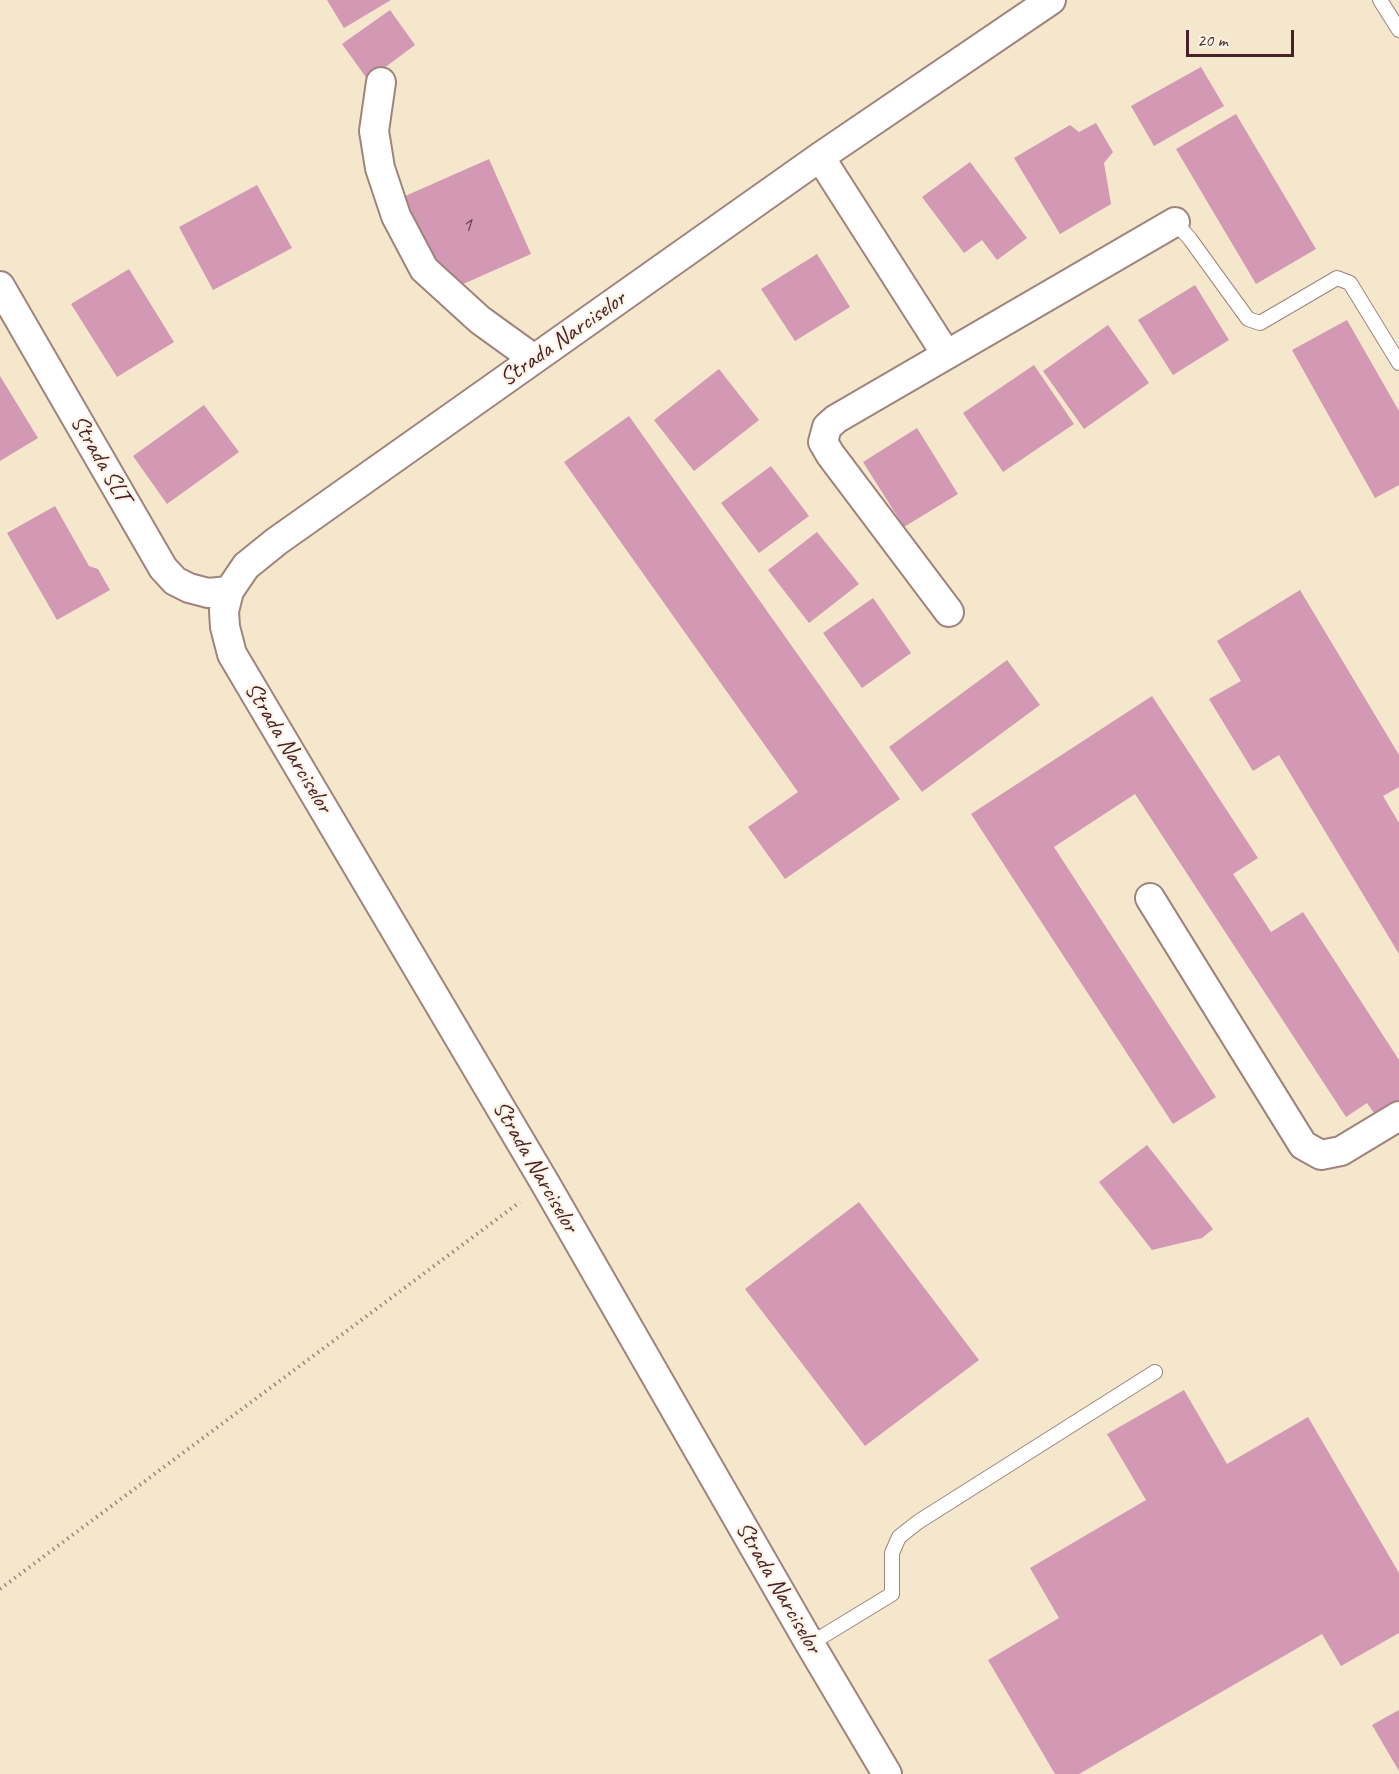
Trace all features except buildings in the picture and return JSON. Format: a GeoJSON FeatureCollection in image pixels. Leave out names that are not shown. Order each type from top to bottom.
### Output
{"type":"FeatureCollection","features":[{"type":"Feature","properties":{"kind":"street","name":"Strada Narciselor"},"geometry":{"type":"LineString","coordinates":[[887,1774],[545,1183],[232,654],[225,627],[224,611],[229,591],[246,567],[277,541],[820,157],[1051,0]]}},
{"type":"Feature","properties":{"kind":"street"},"geometry":{"type":"LineString","coordinates":[[381,82],[374,131],[380,168],[396,216],[424,269],[480,320],[534,359]]}},
{"type":"Feature","properties":{"kind":"street"},"geometry":{"type":"LineString","coordinates":[[820,157],[946,354]]}},
{"type":"Feature","properties":{"kind":"street"},"geometry":{"type":"LineString","coordinates":[[949,612],[830,454],[823,442],[827,427],[836,419],[946,354],[1175,222]]}},
{"type":"Feature","properties":{"kind":"street","name":"Strada SLT"},"geometry":{"type":"LineString","coordinates":[[0,286],[163,568],[175,581],[189,588],[208,593],[229,591]]}},
{"type":"Feature","properties":{"kind":"street"},"geometry":{"type":"LineString","coordinates":[[1150,898],[1303,1145],[1321,1155],[1341,1151],[1399,1116]]}},
{"type":"Feature","properties":{"kind":"lane"},"geometry":{"type":"LineString","coordinates":[[1380,0],[1399,30]]}},
{"type":"Feature","properties":{"kind":"lane"},"geometry":{"type":"LineString","coordinates":[[1175,222],[1248,319],[1260,323],[1337,278],[1350,283],[1399,363]]}},
{"type":"Feature","properties":{"kind":"lane"},"geometry":{"type":"LineString","coordinates":[[810,1644],[892,1594],[892,1553],[899,1537],[918,1522],[1155,1372]]}},
{"type":"Feature","properties":{"kind":"path"},"geometry":{"type":"LineString","coordinates":[[0,1589],[545,1183]]}}]}
